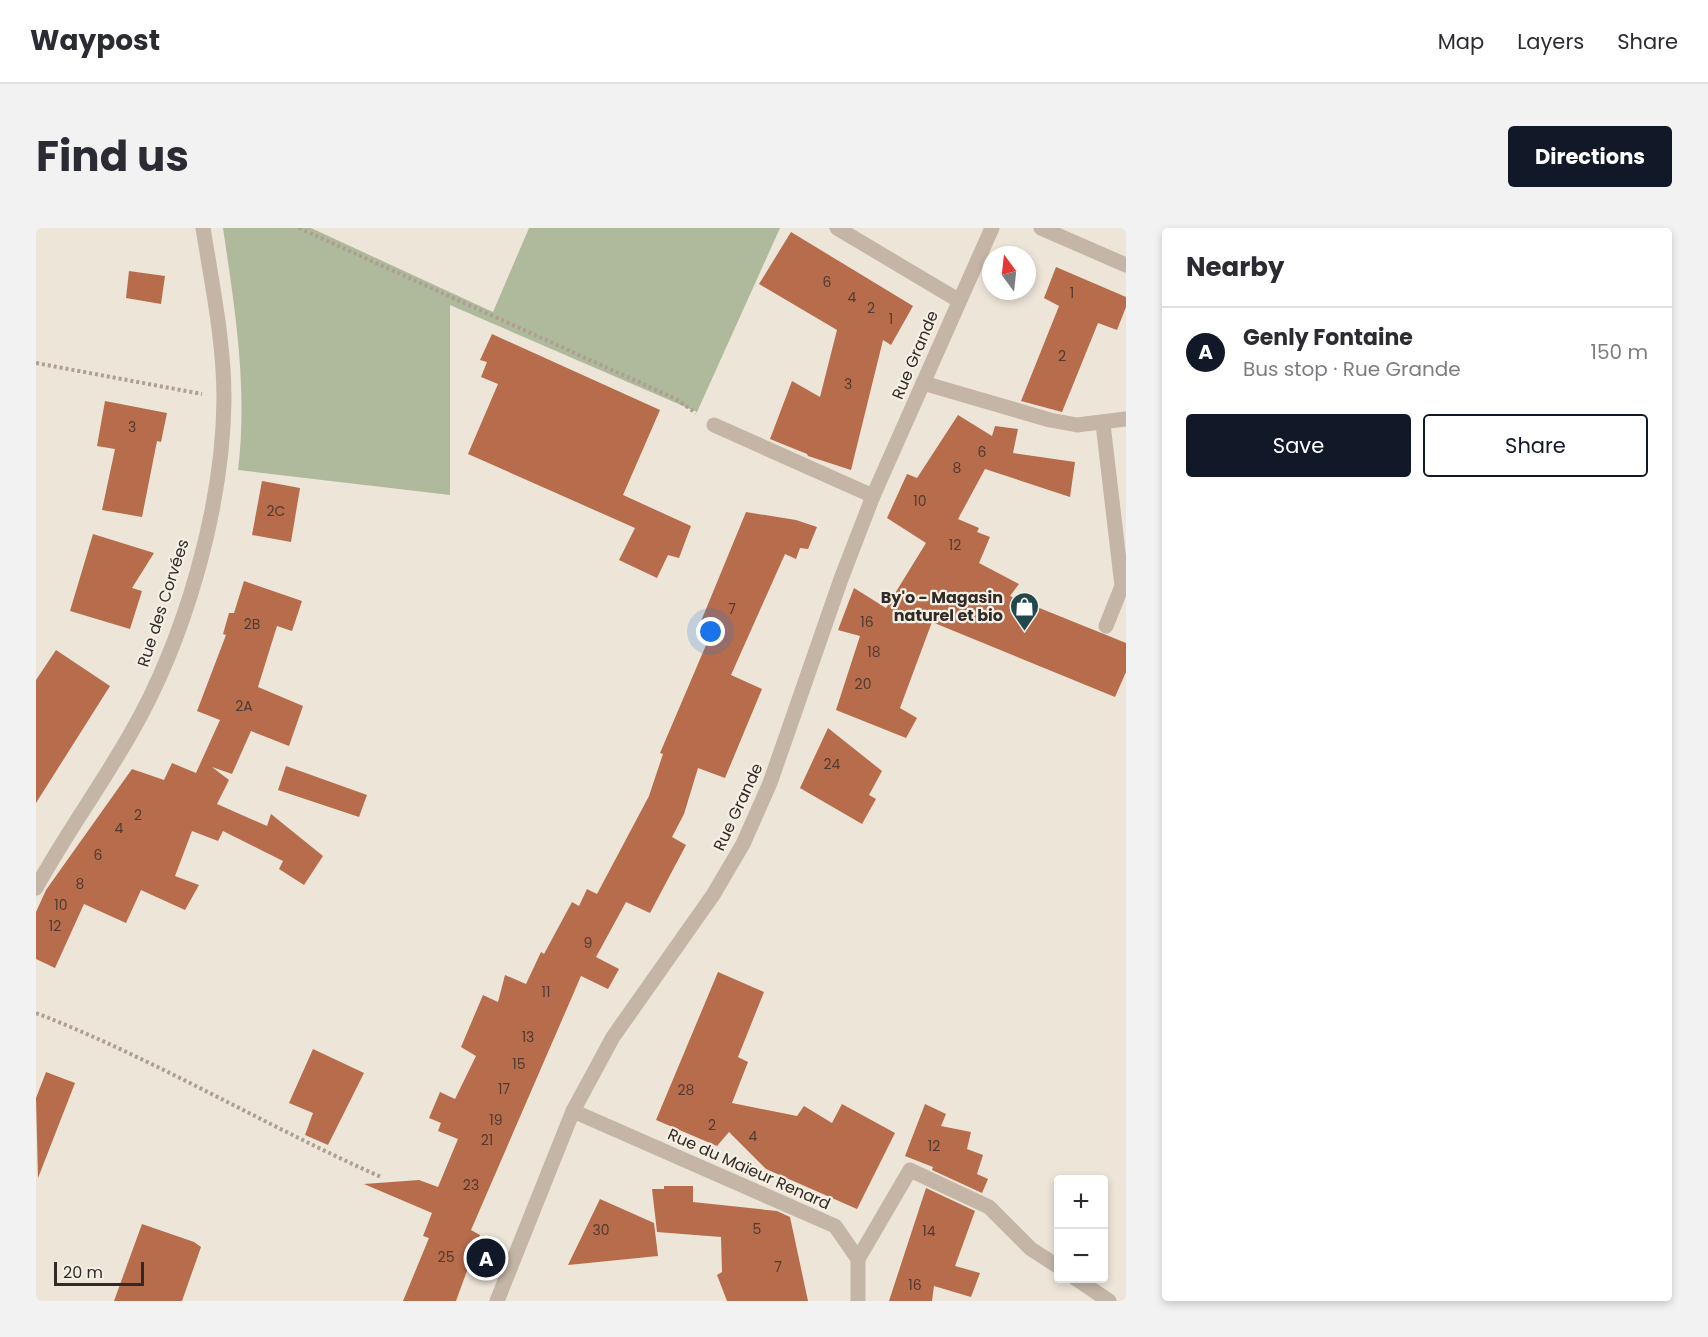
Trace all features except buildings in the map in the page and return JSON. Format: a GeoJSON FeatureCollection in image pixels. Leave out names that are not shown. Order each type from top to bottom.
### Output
{"type":"FeatureCollection","features":[{"type":"Feature","properties":{"kind":"street","name":"Rue des Corvées"},"geometry":{"type":"LineString","coordinates":[[36,888],[63,838],[131,732],[154,689],[197,570],[213,496],[222,439],[224,398],[216,309],[203,228]]}},
{"type":"Feature","properties":{"kind":"street"},"geometry":{"type":"LineString","coordinates":[[837,228],[958,300]]}},
{"type":"Feature","properties":{"kind":"street","name":"Rue Grande"},"geometry":{"type":"LineString","coordinates":[[497,1301],[573,1111],[613,1037],[713,894],[742,844],[770,783],[841,579],[873,496],[958,300],[992,228]]}},
{"type":"Feature","properties":{"kind":"street"},"geometry":{"type":"LineString","coordinates":[[1041,228],[1126,265]]}},
{"type":"Feature","properties":{"kind":"street"},"geometry":{"type":"LineString","coordinates":[[923,383],[1050,420],[1077,425],[1103,424],[1126,419]]}},
{"type":"Feature","properties":{"kind":"street"},"geometry":{"type":"LineString","coordinates":[[1103,424],[1122,586],[1106,626]]}},
{"type":"Feature","properties":{"kind":"street"},"geometry":{"type":"LineString","coordinates":[[714,425],[873,496]]}},
{"type":"Feature","properties":{"kind":"street","name":"Rue du Maïeur Renard"},"geometry":{"type":"LineString","coordinates":[[573,1111],[835,1226],[858,1259]]}},
{"type":"Feature","properties":{"kind":"street"},"geometry":{"type":"LineString","coordinates":[[858,1301],[858,1259],[910,1170],[989,1207],[1030,1249],[1054,1264]]}},
{"type":"Feature","properties":{"kind":"street"},"geometry":{"type":"LineString","coordinates":[[1082,1283],[1109,1301]]}},
{"type":"Feature","properties":{"kind":"path"},"geometry":{"type":"LineString","coordinates":[[299,228],[676,399],[714,425]]}},
{"type":"Feature","properties":{"kind":"path"},"geometry":{"type":"LineString","coordinates":[[36,363],[224,398]]}},
{"type":"Feature","properties":{"kind":"path"},"geometry":{"type":"LineString","coordinates":[[36,1013],[172,1073],[326,1152],[381,1177]]}},
{"type":"Feature","properties":{"kind":"green space"},"geometry":{"type":"Polygon","coordinates":[[[223,228],[311,228],[493,312],[529,228],[780,228],[697,412],[450,305],[450,495],[238,470],[241,440],[241,379],[236,319],[223,228]]]}},
{"type":"Feature","properties":{"kind":"place","name":"By'o - Magasin naturel et bio"},"geometry":{"type":"Point","coordinates":[1024,632]}},
{"type":"Feature","properties":{"kind":"place","name":"Genly Fontaine"},"geometry":{"type":"Point","coordinates":[486,1258]}}]}
